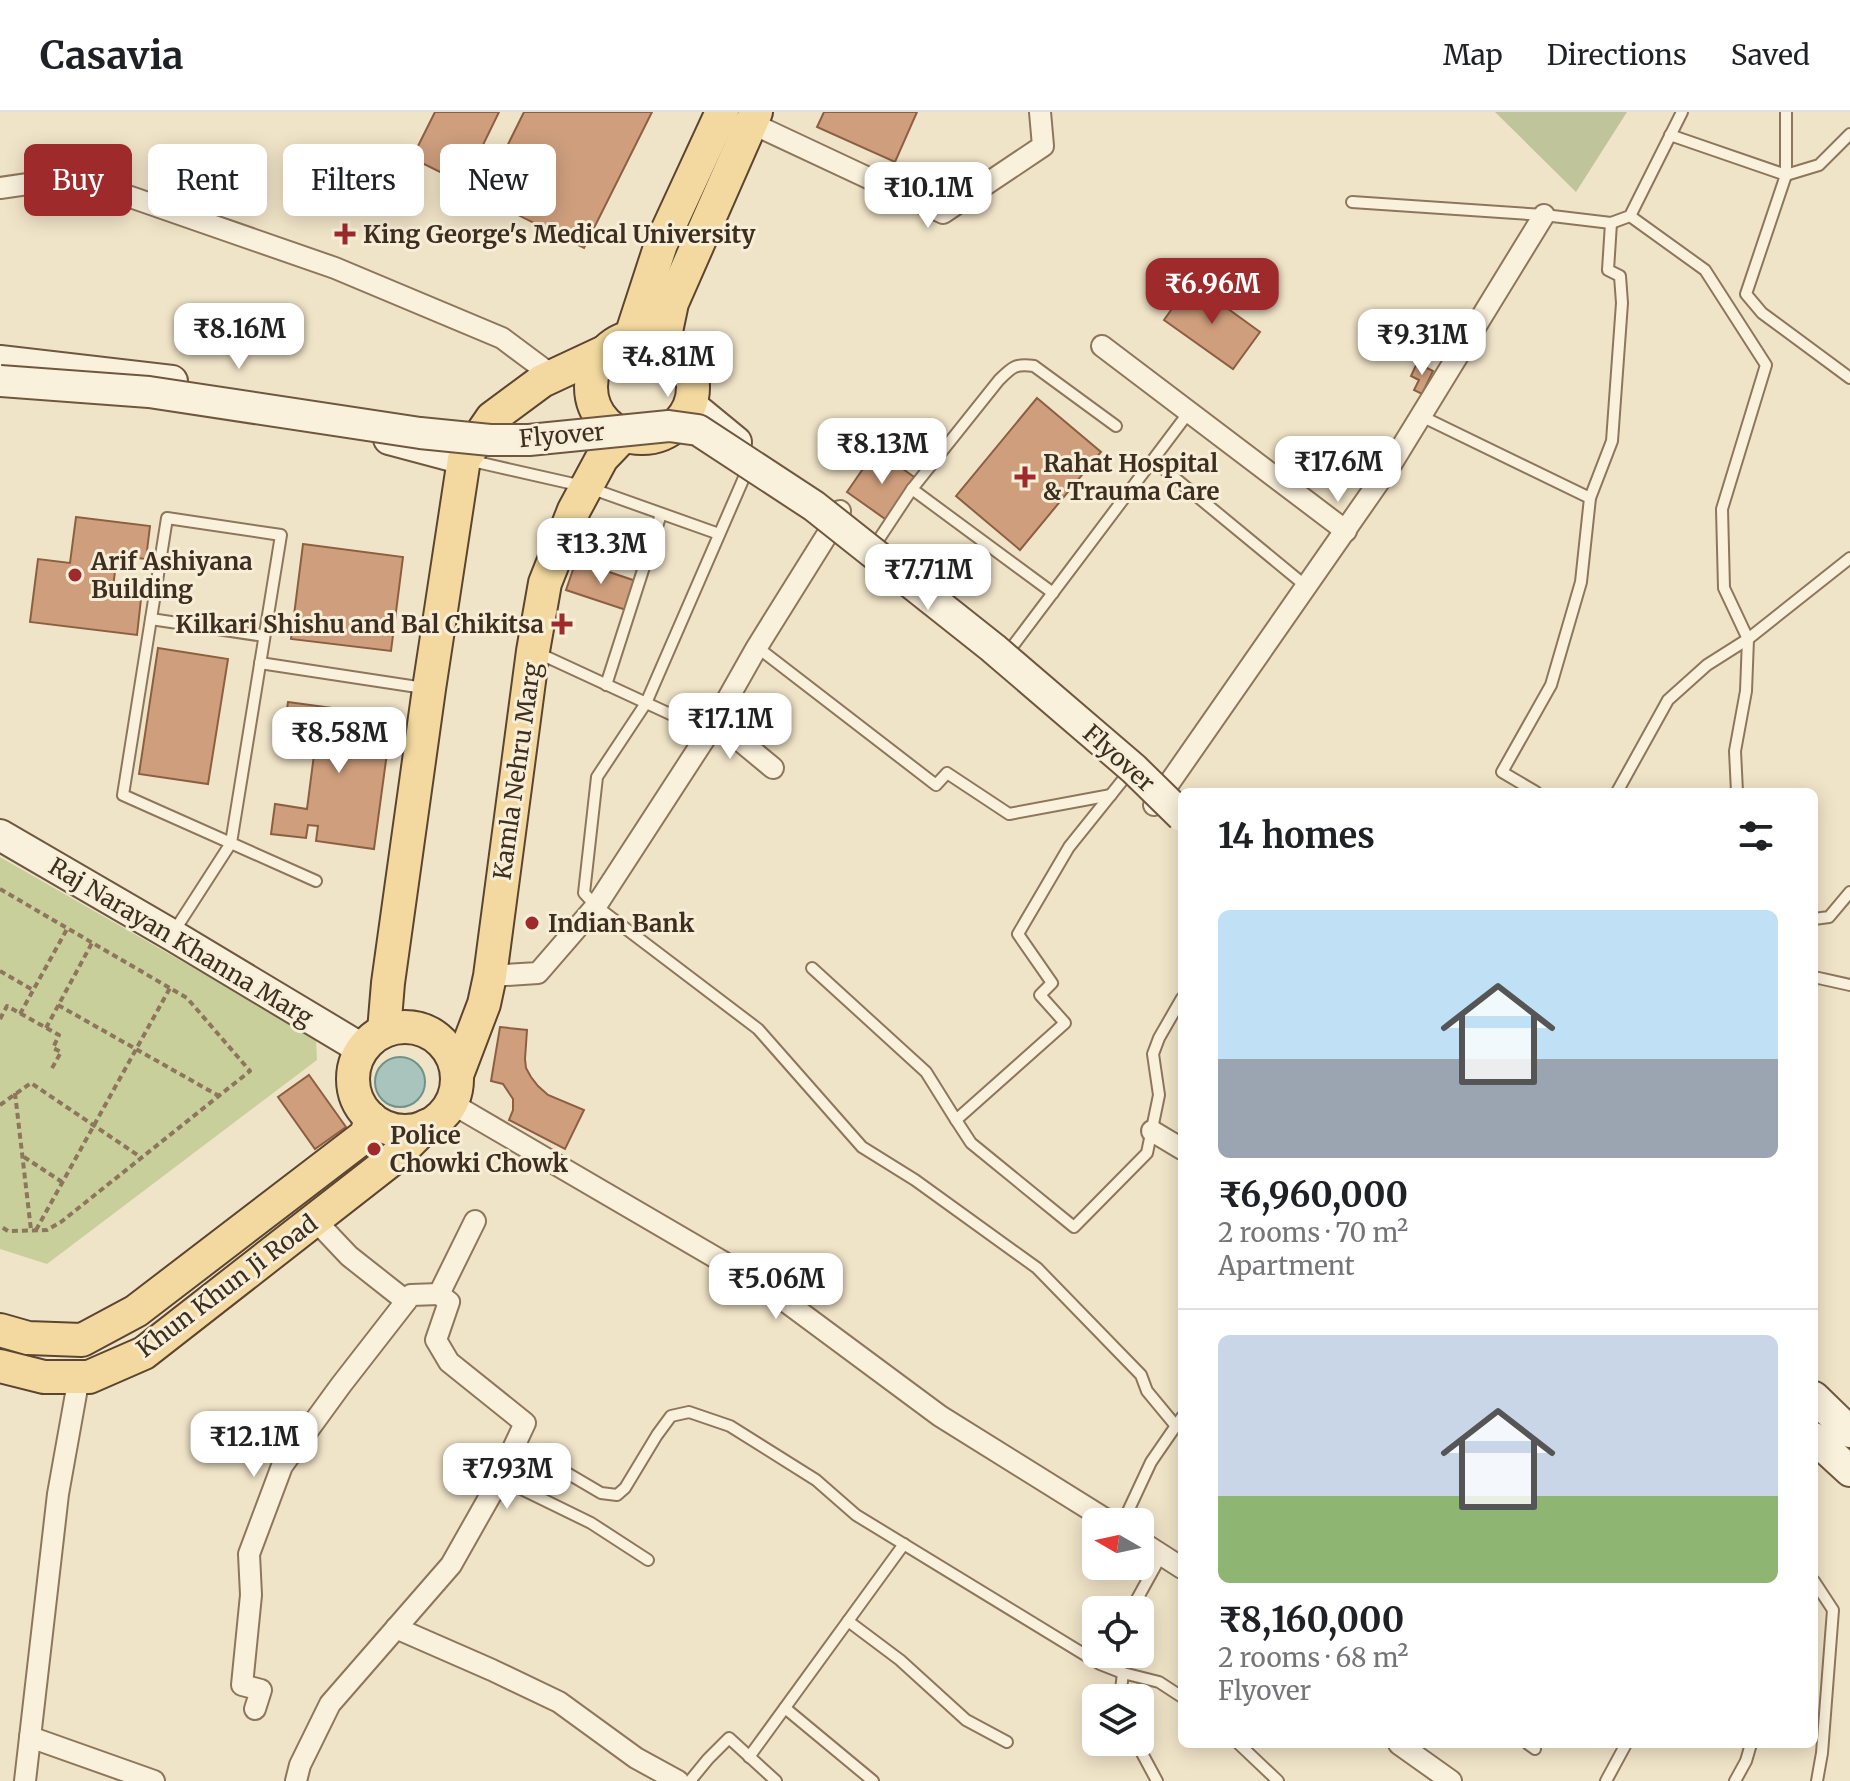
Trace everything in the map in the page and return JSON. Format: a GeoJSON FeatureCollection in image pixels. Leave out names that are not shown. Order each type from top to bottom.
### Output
{"type":"FeatureCollection","features":[{"type":"Feature","properties":{"kind":"main road"},"geometry":{"type":"LineString","coordinates":[[631,336],[661,244],[743,116]]}},
{"type":"Feature","properties":{"kind":"main road"},"geometry":{"type":"LineString","coordinates":[[664,341],[672,303],[743,116]]}},
{"type":"Feature","properties":{"kind":"main road"},"geometry":{"type":"LineString","coordinates":[[373,1040],[403,1026],[424,1030],[442,1042],[453,1058],[454,1089],[441,1116],[426,1126],[407,1131],[387,1127],[371,1118],[358,1100],[353,1077],[357,1060],[373,1040],[388,983],[464,459],[492,418],[542,381],[631,336],[661,338],[679,350],[690,366],[694,383],[691,405],[679,424],[663,435],[644,439],[624,435],[608,426],[595,408],[591,385],[594,368],[602,353]]}},
{"type":"Feature","properties":{"kind":"main road"},"geometry":{"type":"LineString","coordinates":[[0,361],[171,380],[464,459]]}},
{"type":"Feature","properties":{"kind":"main road","name":"Flyover"},"geometry":{"type":"LineString","coordinates":[[0,381],[149,392],[420,433],[490,440],[529,440],[669,426],[698,430],[814,506],[993,648],[1134,769],[1178,812]]}},
{"type":"Feature","properties":{"kind":"main road"},"geometry":{"type":"LineString","coordinates":[[691,405],[835,521],[1125,778],[1167,798],[1178,824]]}},
{"type":"Feature","properties":{"kind":"main road","name":"Kamla Nehru Marg"},"geometry":{"type":"LineString","coordinates":[[454,1089],[484,1004],[490,976],[533,651],[545,583],[574,510],[602,458],[624,435]]}},
{"type":"Feature","properties":{"kind":"main road"},"geometry":{"type":"LineString","coordinates":[[663,435],[694,441],[800,507],[879,539],[1012,647],[1125,778]]}},
{"type":"Feature","properties":{"kind":"main road","name":"Raj Narayan Khanna Marg"},"geometry":{"type":"LineString","coordinates":[[0,835],[172,935],[373,1040]]}},
{"type":"Feature","properties":{"kind":"main road","name":"Khun Khun Ji Road"},"geometry":{"type":"LineString","coordinates":[[0,1330],[28,1338],[82,1340],[136,1311],[366,1135],[371,1118]]}},
{"type":"Feature","properties":{"kind":"main road","name":"Khun Khun Ji Road"},"geometry":{"type":"LineString","coordinates":[[0,1366],[44,1377],[89,1377],[144,1353],[395,1157],[426,1126]]}},
{"type":"Feature","properties":{"kind":"main road"},"geometry":{"type":"LineString","coordinates":[[1818,1401],[1850,1432]]}},
{"type":"Feature","properties":{"kind":"main road"},"geometry":{"type":"LineString","coordinates":[[1818,1424],[1850,1452]]}},
{"type":"Feature","properties":{"kind":"main road"},"geometry":{"type":"LineString","coordinates":[[1818,1442],[1850,1471]]}},
{"type":"Feature","properties":{"kind":"street"},"geometry":{"type":"LineString","coordinates":[[743,116],[943,213],[1043,146],[1040,112]]}},
{"type":"Feature","properties":{"kind":"street"},"geometry":{"type":"LineString","coordinates":[[0,188],[62,179],[96,185],[335,268],[405,297],[502,338],[553,376]]}},
{"type":"Feature","properties":{"kind":"street"},"geometry":{"type":"LineString","coordinates":[[1167,798],[1421,416],[1544,215]]}},
{"type":"Feature","properties":{"kind":"street"},"geometry":{"type":"LineString","coordinates":[[1102,346],[1346,531]]}},
{"type":"Feature","properties":{"kind":"street"},"geometry":{"type":"LineString","coordinates":[[490,976],[538,973],[596,906],[712,726],[835,521]]}},
{"type":"Feature","properties":{"kind":"street"},"geometry":{"type":"LineString","coordinates":[[712,726],[773,768]]}},
{"type":"Feature","properties":{"kind":"street"},"geometry":{"type":"LineString","coordinates":[[454,1089],[766,1287],[940,1416],[1088,1508]]}},
{"type":"Feature","properties":{"kind":"street"},"geometry":{"type":"LineString","coordinates":[[1152,1131],[1178,1147]]}},
{"type":"Feature","properties":{"kind":"street"},"geometry":{"type":"LineString","coordinates":[[315,1220],[349,1256],[406,1301]]}},
{"type":"Feature","properties":{"kind":"street"},"geometry":{"type":"LineString","coordinates":[[439,1294],[475,1221]]}},
{"type":"Feature","properties":{"kind":"street"},"geometry":{"type":"LineString","coordinates":[[255,1709],[261,1690],[242,1685],[251,1595],[249,1554],[282,1466],[411,1295],[439,1294],[449,1302],[436,1340],[449,1362],[525,1423],[451,1565],[330,1704],[300,1765],[296,1781]]}},
{"type":"Feature","properties":{"kind":"street"},"geometry":{"type":"LineString","coordinates":[[25,1781],[58,1494],[79,1377]]}},
{"type":"Feature","properties":{"kind":"street"},"geometry":{"type":"LineString","coordinates":[[1154,1549],[1178,1565]]}},
{"type":"Feature","properties":{"kind":"street"},"geometry":{"type":"LineString","coordinates":[[396,1628],[559,1702],[636,1758],[678,1781]]}},
{"type":"Feature","properties":{"kind":"street"},"geometry":{"type":"LineString","coordinates":[[30,1737],[154,1781]]}},
{"type":"Feature","properties":{"kind":"street"},"geometry":{"type":"LineString","coordinates":[[1405,1748],[1451,1781]]}},
{"type":"Feature","properties":{"kind":"lane"},"geometry":{"type":"LineString","coordinates":[[1352,202],[1544,215],[1611,223],[1630,216],[1682,112]]}},
{"type":"Feature","properties":{"kind":"lane"},"geometry":{"type":"LineString","coordinates":[[1786,112],[1786,175],[1746,294],[1762,313],[1850,378]]}},
{"type":"Feature","properties":{"kind":"lane"},"geometry":{"type":"LineString","coordinates":[[1670,135],[1786,175],[1819,165],[1850,134]]}},
{"type":"Feature","properties":{"kind":"lane"},"geometry":{"type":"LineString","coordinates":[[1630,216],[1705,270],[1766,365],[1722,509],[1724,588],[1748,639],[1746,691],[1735,751],[1737,788]]}},
{"type":"Feature","properties":{"kind":"lane"},"geometry":{"type":"LineString","coordinates":[[1529,788],[1502,772],[1551,685],[1581,582],[1590,498],[1612,441],[1622,303],[1620,276],[1608,270],[1611,223]]}},
{"type":"Feature","properties":{"kind":"lane"},"geometry":{"type":"LineString","coordinates":[[879,539],[912,489],[1010,369],[1021,364],[1034,366],[1116,426]]}},
{"type":"Feature","properties":{"kind":"lane"},"geometry":{"type":"LineString","coordinates":[[1012,647],[1189,412]]}},
{"type":"Feature","properties":{"kind":"lane"},"geometry":{"type":"LineString","coordinates":[[1421,416],[1590,498]]}},
{"type":"Feature","properties":{"kind":"lane"},"geometry":{"type":"LineString","coordinates":[[464,459],[587,487],[719,534]]}},
{"type":"Feature","properties":{"kind":"lane"},"geometry":{"type":"LineString","coordinates":[[1153,460],[1307,587]]}},
{"type":"Feature","properties":{"kind":"lane"},"geometry":{"type":"LineString","coordinates":[[746,473],[646,703],[597,777],[584,893],[596,906],[758,1029],[862,1147],[915,1180],[1037,1268],[1141,1375],[1147,1391],[1178,1420]]}},
{"type":"Feature","properties":{"kind":"lane"},"geometry":{"type":"LineString","coordinates":[[912,489],[1053,593]]}},
{"type":"Feature","properties":{"kind":"lane"},"geometry":{"type":"LineString","coordinates":[[606,685],[661,514]]}},
{"type":"Feature","properties":{"kind":"lane"},"geometry":{"type":"LineString","coordinates":[[172,935],[231,843],[281,535],[167,518],[123,795],[231,843],[316,881]]}},
{"type":"Feature","properties":{"kind":"lane"},"geometry":{"type":"LineString","coordinates":[[1619,788],[1668,700],[1707,665],[1748,639],[1850,558]]}},
{"type":"Feature","properties":{"kind":"lane"},"geometry":{"type":"LineString","coordinates":[[151,619],[264,636]]}},
{"type":"Feature","properties":{"kind":"lane"},"geometry":{"type":"LineString","coordinates":[[757,647],[936,785],[947,773],[1009,814],[1125,778]]}},
{"type":"Feature","properties":{"kind":"lane"},"geometry":{"type":"LineString","coordinates":[[533,651],[646,703],[712,726]]}},
{"type":"Feature","properties":{"kind":"lane"},"geometry":{"type":"LineString","coordinates":[[260,663],[429,689]]}},
{"type":"Feature","properties":{"kind":"lane"},"geometry":{"type":"LineString","coordinates":[[956,1120],[1065,1023],[1040,995],[1052,983],[1018,934],[1069,847],[1125,778]]}},
{"type":"Feature","properties":{"kind":"lane"},"geometry":{"type":"LineString","coordinates":[[1818,918],[1829,917],[1850,892]]}},
{"type":"Feature","properties":{"kind":"lane"},"geometry":{"type":"LineString","coordinates":[[812,968],[926,1072],[971,1143],[1074,1227],[1147,1153],[1159,1095],[1153,1054],[1178,1005]]}},
{"type":"Feature","properties":{"kind":"lane"},"geometry":{"type":"LineString","coordinates":[[1818,978],[1850,985]]}},
{"type":"Feature","properties":{"kind":"lane"},"geometry":{"type":"LineString","coordinates":[[516,1443],[601,1493],[617,1495],[625,1488],[671,1416],[689,1412],[730,1426],[816,1480],[856,1515],[1082,1647]]}},
{"type":"Feature","properties":{"kind":"lane"},"geometry":{"type":"LineString","coordinates":[[1130,1508],[1151,1462],[1178,1422]]}},
{"type":"Feature","properties":{"kind":"lane"},"geometry":{"type":"LineString","coordinates":[[499,1478],[591,1523],[648,1560]]}},
{"type":"Feature","properties":{"kind":"lane"},"geometry":{"type":"LineString","coordinates":[[749,1757],[904,1544]]}},
{"type":"Feature","properties":{"kind":"lane"},"geometry":{"type":"LineString","coordinates":[[1139,1596],[1162,1554]]}},
{"type":"Feature","properties":{"kind":"lane"},"geometry":{"type":"LineString","coordinates":[[1817,1781],[1833,1610],[1818,1587]]}},
{"type":"Feature","properties":{"kind":"lane"},"geometry":{"type":"LineString","coordinates":[[848,1621],[900,1660],[966,1720],[1007,1742]]}},
{"type":"Feature","properties":{"kind":"lane"},"geometry":{"type":"LineString","coordinates":[[1116,1668],[1123,1673],[1159,1682],[1178,1694]]}},
{"type":"Feature","properties":{"kind":"lane"},"geometry":{"type":"LineString","coordinates":[[1122,1684],[1123,1673]]}},
{"type":"Feature","properties":{"kind":"lane"},"geometry":{"type":"LineString","coordinates":[[785,1708],[873,1781]]}},
{"type":"Feature","properties":{"kind":"lane"},"geometry":{"type":"LineString","coordinates":[[690,1781],[729,1738],[776,1781]]}},
{"type":"Feature","properties":{"kind":"lane"},"geometry":{"type":"LineString","coordinates":[[1243,1748],[1278,1781]]}},
{"type":"Feature","properties":{"kind":"lane"},"geometry":{"type":"LineString","coordinates":[[1606,1781],[1624,1748]]}},
{"type":"Feature","properties":{"kind":"lane"},"geometry":{"type":"LineString","coordinates":[[1735,1781],[1750,1748]]}},
{"type":"Feature","properties":{"kind":"lane"},"geometry":{"type":"LineString","coordinates":[[1144,1756],[1157,1781]]}},
{"type":"Feature","properties":{"kind":"path"},"geometry":{"type":"LineString","coordinates":[[0,889],[187,998],[250,1071],[61,1222],[47,1230],[8,1231],[0,1226]]}},
{"type":"Feature","properties":{"kind":"path"},"geometry":{"type":"LineString","coordinates":[[20,1014],[67,929]]}},
{"type":"Feature","properties":{"kind":"path"},"geometry":{"type":"LineString","coordinates":[[46,1028],[92,943]]}},
{"type":"Feature","properties":{"kind":"path"},"geometry":{"type":"LineString","coordinates":[[0,971],[33,990]]}},
{"type":"Feature","properties":{"kind":"path"},"geometry":{"type":"LineString","coordinates":[[33,1230],[170,988]]}},
{"type":"Feature","properties":{"kind":"path"},"geometry":{"type":"LineString","coordinates":[[58,1005],[219,1096]]}},
{"type":"Feature","properties":{"kind":"path"},"geometry":{"type":"LineString","coordinates":[[0,1019],[7,1006],[59,1035],[53,1048],[61,1052],[51,1070]]}},
{"type":"Feature","properties":{"kind":"path"},"geometry":{"type":"LineString","coordinates":[[0,1105],[31,1083],[142,1158]]}},
{"type":"Feature","properties":{"kind":"path"},"geometry":{"type":"LineString","coordinates":[[15,1093],[33,1230]]}},
{"type":"Feature","properties":{"kind":"path"},"geometry":{"type":"LineString","coordinates":[[24,1157],[62,1182]]}},
{"type":"Feature","properties":{"kind":"green space"},"geometry":{"type":"Polygon","coordinates":[[[1495,112],[1627,112],[1576,192],[1495,112]]]}},
{"type":"Feature","properties":{"kind":"green space"},"geometry":{"type":"Polygon","coordinates":[[[0,857],[316,1038],[317,1060],[47,1264],[0,1249],[0,857]]]}},
{"type":"Feature","properties":{"kind":"water"},"geometry":{"type":"Polygon","coordinates":[[[400,1057],[418,1064],[425,1082],[418,1100],[400,1107],[382,1100],[375,1082],[382,1064],[400,1057]]]}},
{"type":"Feature","properties":{"kind":"building"},"geometry":{"type":"Polygon","coordinates":[[[435,112],[499,112],[483,144],[440,144],[440,172],[424,164],[424,144],[419,144],[435,112]]]}},
{"type":"Feature","properties":{"kind":"building"},"geometry":{"type":"Polygon","coordinates":[[[524,112],[652,112],[584,248],[520,216],[556,216],[556,144],[508,144],[524,112]]]}},
{"type":"Feature","properties":{"kind":"building"},"geometry":{"type":"Polygon","coordinates":[[[824,112],[917,112],[895,162],[817,127],[824,112]]]}},
{"type":"Feature","properties":{"kind":"building"},"geometry":{"type":"Polygon","coordinates":[[[1191,282],[1260,332],[1233,369],[1164,320],[1191,282]]]}},
{"type":"Feature","properties":{"kind":"building"},"geometry":{"type":"Polygon","coordinates":[[[1417,363],[1433,371],[1422,394],[1414,390],[1419,380],[1411,376],[1417,363]]]}},
{"type":"Feature","properties":{"kind":"building"},"geometry":{"type":"Polygon","coordinates":[[[1037,398],[1101,452],[1020,550],[956,496],[1037,398]]]}},
{"type":"Feature","properties":{"kind":"building"},"geometry":{"type":"Polygon","coordinates":[[[876,450],[917,479],[888,521],[847,492],[876,450]]]}},
{"type":"Feature","properties":{"kind":"building","name":"Arif Ashiyana Building"},"geometry":{"type":"Polygon","coordinates":[[[76,517],[150,526],[146,559],[117,556],[113,587],[142,590],[137,635],[30,622],[38,559],[70,563],[76,517]]]}},
{"type":"Feature","properties":{"kind":"building"},"geometry":{"type":"Polygon","coordinates":[[[303,544],[403,557],[391,651],[291,639],[303,544]]]}},
{"type":"Feature","properties":{"kind":"building"},"geometry":{"type":"Polygon","coordinates":[[[576,561],[636,581],[626,610],[566,590],[576,561]]]}},
{"type":"Feature","properties":{"kind":"building"},"geometry":{"type":"Polygon","coordinates":[[[158,648],[228,659],[208,784],[139,774],[158,648]]]}},
{"type":"Feature","properties":{"kind":"building"},"geometry":{"type":"Polygon","coordinates":[[[288,702],[392,716],[374,849],[316,841],[318,826],[308,825],[306,838],[271,834],[275,804],[307,809],[316,739],[283,735],[288,702]]]}},
{"type":"Feature","properties":{"kind":"building"},"geometry":{"type":"Polygon","coordinates":[[[500,1027],[527,1030],[525,1059],[531,1077],[548,1095],[584,1110],[565,1149],[509,1120],[513,1099],[503,1084],[491,1081],[500,1027]]]}},
{"type":"Feature","properties":{"kind":"building"},"geometry":{"type":"Polygon","coordinates":[[[309,1075],[346,1127],[315,1149],[278,1097],[309,1075]]]}},
{"type":"Feature","properties":{"kind":"place","name":"King George's Medical University"},"geometry":{"type":"Point","coordinates":[345,234]}},
{"type":"Feature","properties":{"kind":"place","name":"Rahat Hospital & Trauma Care"},"geometry":{"type":"Point","coordinates":[1025,477]}},
{"type":"Feature","properties":{"kind":"place","name":"Arif Ashiyana Building"},"geometry":{"type":"Point","coordinates":[75,575]}},
{"type":"Feature","properties":{"kind":"place","name":"Kilkari Shishu and Bal Chikitsa"},"geometry":{"type":"Point","coordinates":[562,624]}},
{"type":"Feature","properties":{"kind":"place","name":"Indian Bank"},"geometry":{"type":"Point","coordinates":[532,923]}},
{"type":"Feature","properties":{"kind":"place","name":"Police Chowki Chowk"},"geometry":{"type":"Point","coordinates":[374,1149]}}]}
